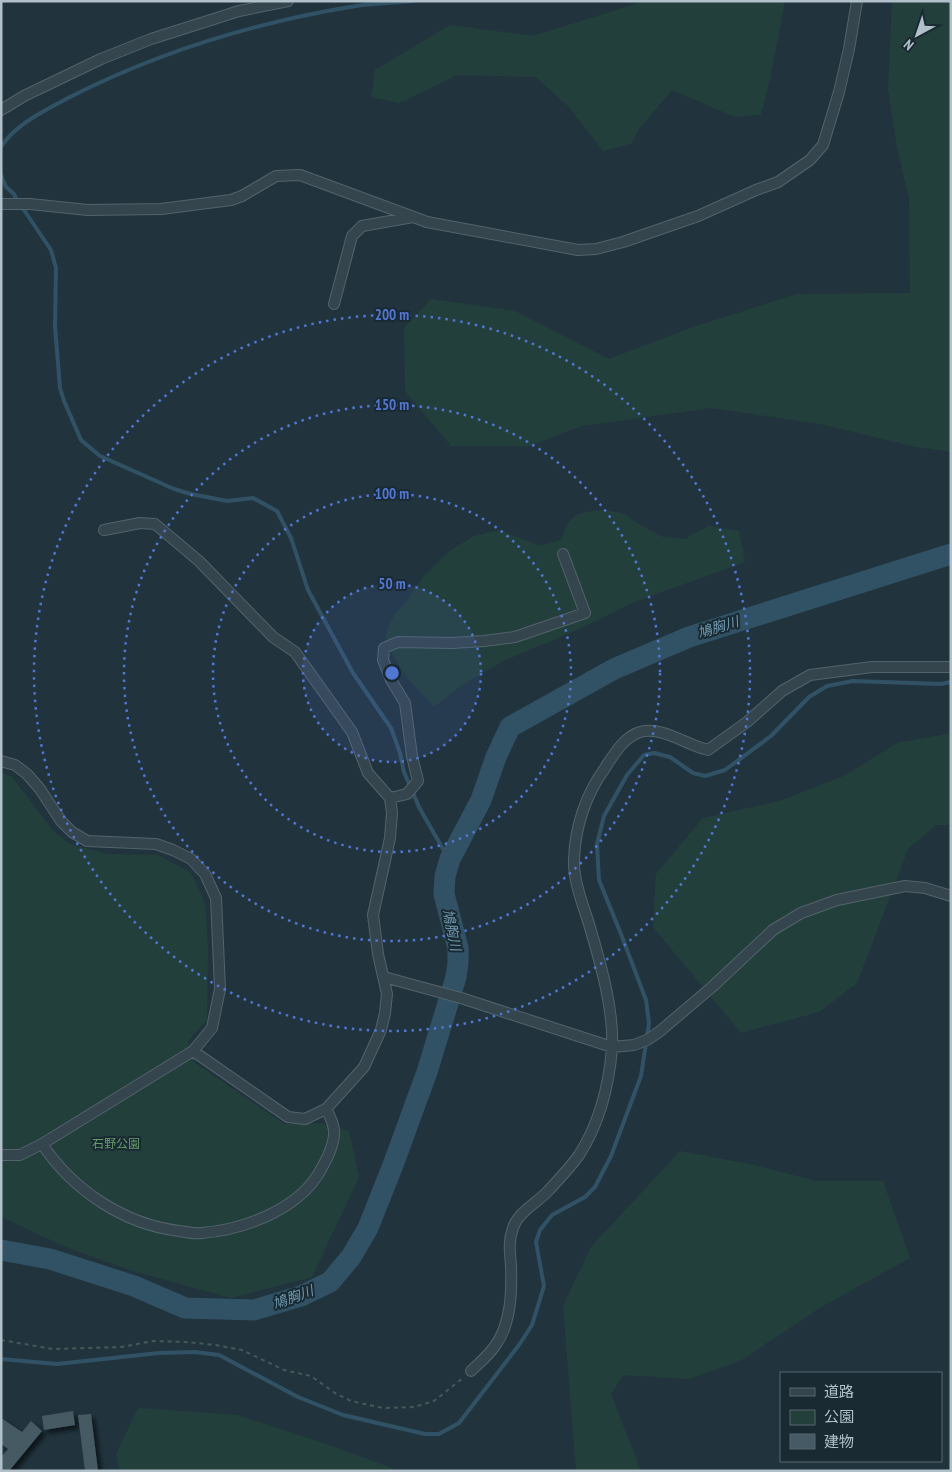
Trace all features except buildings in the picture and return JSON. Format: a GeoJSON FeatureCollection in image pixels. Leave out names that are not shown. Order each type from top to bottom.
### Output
{"type":"FeatureCollection","features":[{"type":"Feature","properties":{"kind":"street"},"geometry":{"type":"LineString","coordinates":[[1,110],[24,96],[102,59],[151,39],[240,6],[288,1]]}},
{"type":"Feature","properties":{"kind":"street"},"geometry":{"type":"LineString","coordinates":[[1,204],[30,204],[88,210],[160,209],[231,200],[242,196],[276,176],[300,175],[427,222],[578,250],[596,249],[623,242],[698,216],[778,182],[810,160],[823,145],[847,58],[857,1]]}},
{"type":"Feature","properties":{"kind":"street"},"geometry":{"type":"LineString","coordinates":[[334,304],[352,236],[356,230],[362,226],[414,217]]}},
{"type":"Feature","properties":{"kind":"street"},"geometry":{"type":"LineString","coordinates":[[104,530],[140,523],[155,524],[199,561],[274,636],[295,652],[352,732],[368,773],[390,798],[392,813],[390,838],[373,915],[378,954],[387,994],[385,1013],[380,1030],[364,1067],[326,1110],[304,1119],[288,1117],[193,1051]]}},
{"type":"Feature","properties":{"kind":"street"},"geometry":{"type":"LineString","coordinates":[[390,798],[407,794],[418,781],[411,749],[405,702],[391,680],[383,660],[384,648],[398,642],[452,643],[515,637],[585,613],[563,554]]}},
{"type":"Feature","properties":{"kind":"street"},"geometry":{"type":"LineString","coordinates":[[471,1371],[497,1344],[509,1311],[511,1265],[508,1246],[514,1224],[527,1208],[547,1192],[578,1157],[591,1134],[605,1091],[612,1047],[610,1009],[596,946],[580,895],[574,861],[577,834],[583,810],[593,784],[622,744],[629,738],[641,732],[661,732],[708,750],[747,722],[782,691],[810,675],[872,667],[951,667]]}},
{"type":"Feature","properties":{"kind":"street"},"geometry":{"type":"LineString","coordinates":[[1,761],[15,765],[27,774],[40,789],[61,821],[72,832],[87,841],[156,844],[191,859],[205,874],[216,898],[220,990],[212,1028],[193,1051],[42,1144],[20,1154],[1,1155]]}},
{"type":"Feature","properties":{"kind":"street"},"geometry":{"type":"LineString","coordinates":[[384,978],[461,998],[612,1047],[634,1045],[647,1040],[659,1032],[712,987],[773,930],[801,913],[837,900],[905,886],[925,888],[951,896]]}},
{"type":"Feature","properties":{"kind":"street"},"geometry":{"type":"LineString","coordinates":[[42,1144],[54,1161],[105,1205],[128,1217],[158,1228],[200,1233],[238,1227],[262,1218],[277,1211],[306,1190],[318,1176],[334,1140],[334,1122],[326,1110]]}},
{"type":"Feature","properties":{"kind":"path"},"geometry":{"type":"LineString","coordinates":[[1,1340],[52,1349],[121,1348],[153,1341],[216,1344],[242,1350],[284,1370],[311,1376],[351,1402],[383,1408],[414,1407],[434,1402],[471,1371]]}},
{"type":"Feature","properties":{"kind":"green space"},"geometry":{"type":"Polygon","coordinates":[[[645,1],[785,1],[770,79],[761,114],[735,117],[672,90],[639,129],[631,144],[603,151],[569,107],[536,77],[457,75],[399,103],[371,97],[375,70],[450,25],[533,36],[645,1]]]}},
{"type":"Feature","properties":{"kind":"green space"},"geometry":{"type":"Polygon","coordinates":[[[892,1],[951,1],[951,452],[912,446],[820,424],[711,408],[582,426],[529,446],[451,446],[405,391],[404,328],[431,299],[515,311],[609,359],[693,327],[797,294],[910,293],[909,199],[897,147],[888,89],[892,1]]]}},
{"type":"Feature","properties":{"kind":"green space"},"geometry":{"type":"Polygon","coordinates":[[[603,510],[623,513],[640,525],[663,537],[685,539],[708,526],[739,531],[745,562],[632,603],[577,630],[503,661],[461,686],[434,707],[408,679],[394,657],[385,635],[394,615],[423,577],[448,552],[474,536],[500,530],[540,546],[561,540],[568,524],[575,516],[586,512],[603,510]]]}},
{"type":"Feature","properties":{"kind":"green space"},"geometry":{"type":"Polygon","coordinates":[[[951,733],[951,825],[936,825],[908,849],[857,983],[819,1012],[741,1033],[653,927],[656,874],[703,818],[780,801],[846,775],[897,743],[951,733]]]}},
{"type":"Feature","properties":{"kind":"green space","name":"石野公園"},"geometry":{"type":"Polygon","coordinates":[[[1,772],[12,777],[54,832],[70,844],[107,854],[158,855],[191,873],[205,903],[208,946],[207,1020],[188,1041],[194,1062],[284,1124],[321,1123],[349,1131],[359,1177],[312,1277],[231,1298],[133,1271],[68,1248],[1,1217],[1,772]]]}},
{"type":"Feature","properties":{"kind":"green space"},"geometry":{"type":"Polygon","coordinates":[[[680,1151],[750,1164],[816,1181],[883,1181],[910,1258],[821,1307],[740,1361],[688,1379],[623,1375],[611,1394],[641,1471],[576,1471],[563,1306],[591,1247],[680,1151]]]}},
{"type":"Feature","properties":{"kind":"green space"},"geometry":{"type":"Polygon","coordinates":[[[138,1408],[237,1415],[326,1444],[392,1468],[393,1471],[120,1471],[116,1454],[138,1408]]]}},
{"type":"Feature","properties":{"kind":"waterway"},"geometry":{"type":"LineString","coordinates":[[1,147],[14,131],[22,125],[68,98],[102,81],[173,53],[245,30],[282,21],[363,5],[413,1]]}},
{"type":"Feature","properties":{"kind":"waterway"},"geometry":{"type":"LineString","coordinates":[[1,175],[6,187],[14,194],[17,201]]}},
{"type":"Feature","properties":{"kind":"waterway"},"geometry":{"type":"LineString","coordinates":[[22,207],[51,250],[56,268],[55,326],[60,388],[81,440],[100,456],[174,489],[227,501],[253,498],[277,511],[291,538],[308,590],[353,673],[391,728],[400,753],[404,772],[419,807],[444,851],[448,864]]}},
{"type":"Feature","properties":{"kind":"waterway","name":"鳩胸川"},"geometry":{"type":"LineString","coordinates":[[1,1250],[50,1259],[134,1286],[185,1308],[254,1310],[301,1296],[330,1282],[351,1257],[368,1228],[427,1072],[456,977],[458,963],[458,948],[444,894],[445,876],[450,859],[481,800],[496,757],[510,727],[614,669],[689,637],[951,554]]}},
{"type":"Feature","properties":{"kind":"waterway"},"geometry":{"type":"LineString","coordinates":[[1,1359],[57,1364],[159,1353],[195,1352],[219,1355],[298,1397],[343,1415],[425,1434],[439,1434],[459,1423],[519,1345],[532,1325],[544,1286],[536,1242],[540,1230],[552,1215],[585,1197],[595,1187],[611,1156],[641,1076],[649,1023],[646,1000],[599,880],[597,844],[604,816],[627,775],[644,755],[654,753],[670,757],[693,773],[705,776],[725,770],[771,736],[809,697],[827,686],[853,681],[941,684],[951,682]]}}]}
